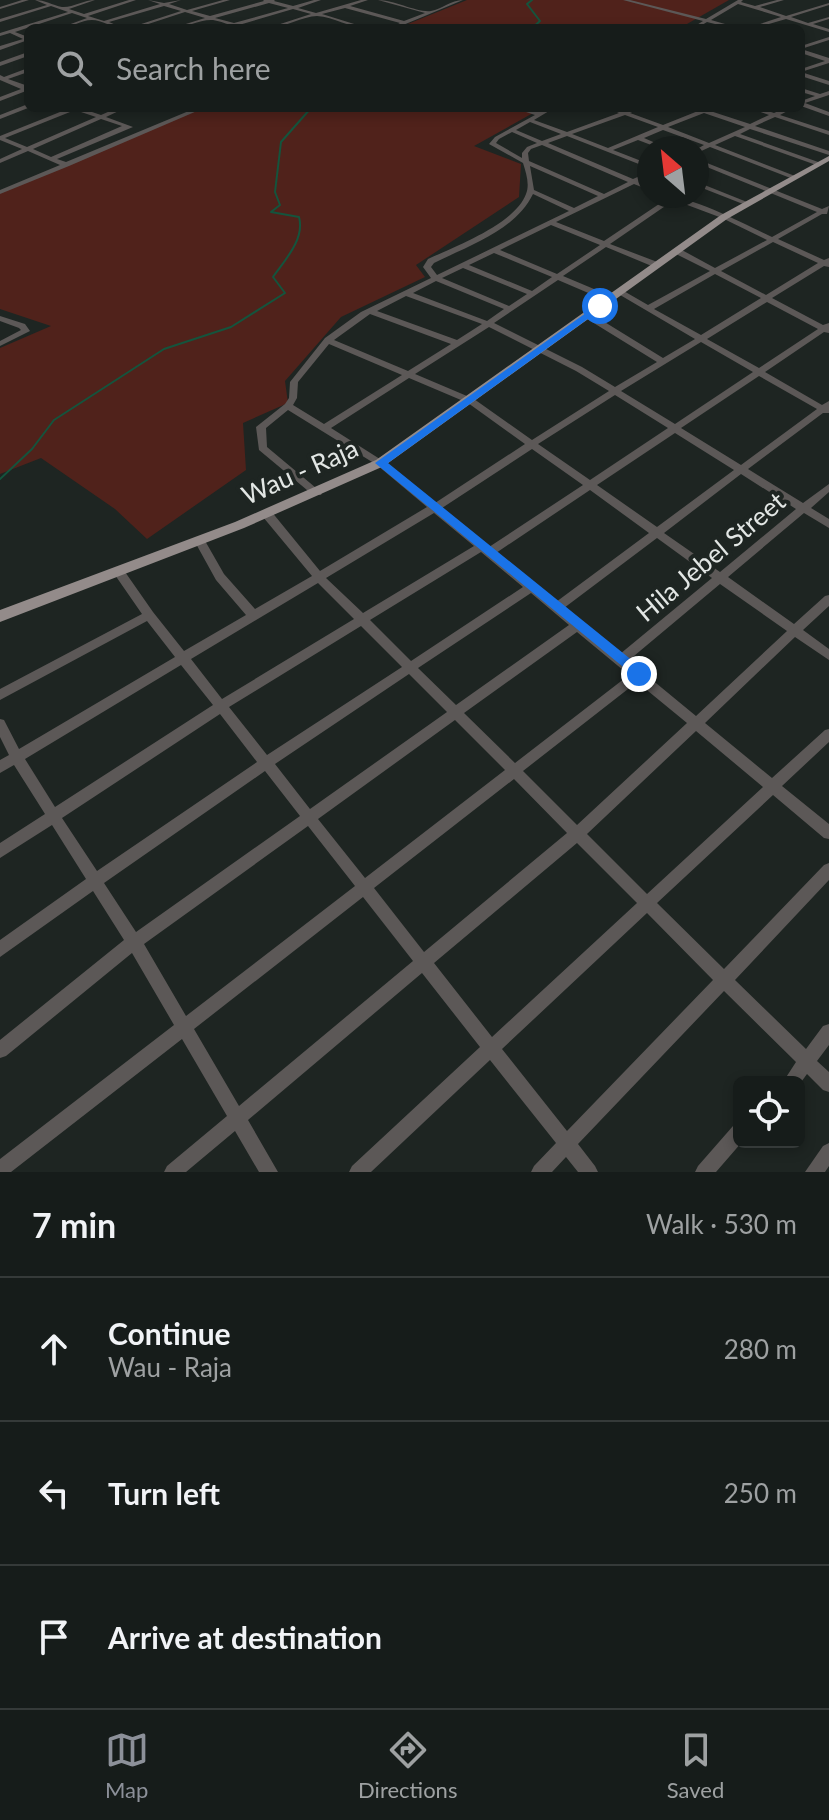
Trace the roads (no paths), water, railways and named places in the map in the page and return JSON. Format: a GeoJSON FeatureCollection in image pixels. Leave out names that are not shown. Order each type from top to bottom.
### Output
{"type":"FeatureCollection","features":[{"type":"Feature","properties":{"kind":"main road","name":"Wau - Raja"},"geometry":{"type":"LineString","coordinates":[[0,616],[200,542],[380,463],[471,401],[724,217],[829,156]]}},
{"type":"Feature","properties":{"kind":"street"},"geometry":{"type":"LineString","coordinates":[[0,8],[27,0]]}},
{"type":"Feature","properties":{"kind":"street"},"geometry":{"type":"LineString","coordinates":[[64,9],[93,0]]}},
{"type":"Feature","properties":{"kind":"street"},"geometry":{"type":"LineString","coordinates":[[84,16],[134,0]]}},
{"type":"Feature","properties":{"kind":"street"},"geometry":{"type":"LineString","coordinates":[[152,0],[231,24],[319,0]]}},
{"type":"Feature","properties":{"kind":"street"},"geometry":{"type":"LineString","coordinates":[[109,24],[179,0]]}},
{"type":"Feature","properties":{"kind":"street"},"geometry":{"type":"LineString","coordinates":[[144,24],[228,0]]}},
{"type":"Feature","properties":{"kind":"street"},"geometry":{"type":"LineString","coordinates":[[187,24],[270,0],[352,24]]}},
{"type":"Feature","properties":{"kind":"street"},"geometry":{"type":"LineString","coordinates":[[284,24],[366,0]]}},
{"type":"Feature","properties":{"kind":"street"},"geometry":{"type":"LineString","coordinates":[[380,0],[430,13]]}},
{"type":"Feature","properties":{"kind":"street"},"geometry":{"type":"LineString","coordinates":[[398,5],[411,0]]}},
{"type":"Feature","properties":{"kind":"street"},"geometry":{"type":"LineString","coordinates":[[344,6],[404,23],[461,0]]}},
{"type":"Feature","properties":{"kind":"street"},"geometry":{"type":"LineString","coordinates":[[625,0],[725,24]]}},
{"type":"Feature","properties":{"kind":"street"},"geometry":{"type":"LineString","coordinates":[[755,8],[782,0]]}},
{"type":"Feature","properties":{"kind":"street"},"geometry":{"type":"LineString","coordinates":[[807,0],[828,5]]}},
{"type":"Feature","properties":{"kind":"street"},"geometry":{"type":"LineString","coordinates":[[41,1],[52,2],[104,24]]}},
{"type":"Feature","properties":{"kind":"street"},"geometry":{"type":"LineString","coordinates":[[701,24],[740,1],[829,31]]}},
{"type":"Feature","properties":{"kind":"street"},"geometry":{"type":"LineString","coordinates":[[0,21],[52,2]]}},
{"type":"Feature","properties":{"kind":"street"},"geometry":{"type":"LineString","coordinates":[[763,24],[828,5]]}},
{"type":"Feature","properties":{"kind":"street"},"geometry":{"type":"LineString","coordinates":[[758,14],[767,11]]}},
{"type":"Feature","properties":{"kind":"street"},"geometry":{"type":"LineString","coordinates":[[34,24],[72,12]]}},
{"type":"Feature","properties":{"kind":"street"},"geometry":{"type":"LineString","coordinates":[[74,24],[93,18]]}},
{"type":"Feature","properties":{"kind":"street"},"geometry":{"type":"LineString","coordinates":[[805,25],[829,18]]}},
{"type":"Feature","properties":{"kind":"street"},"geometry":{"type":"LineString","coordinates":[[0,35],[24,27]]}},
{"type":"Feature","properties":{"kind":"street"},"geometry":{"type":"LineString","coordinates":[[0,28],[24,38]]}},
{"type":"Feature","properties":{"kind":"street"},"geometry":{"type":"LineString","coordinates":[[805,47],[829,38]]}},
{"type":"Feature","properties":{"kind":"street"},"geometry":{"type":"LineString","coordinates":[[0,48],[24,40]]}},
{"type":"Feature","properties":{"kind":"street"},"geometry":{"type":"LineString","coordinates":[[805,51],[829,61]]}},
{"type":"Feature","properties":{"kind":"street"},"geometry":{"type":"LineString","coordinates":[[0,64],[24,55]]}},
{"type":"Feature","properties":{"kind":"street"},"geometry":{"type":"LineString","coordinates":[[805,70],[829,61]]}},
{"type":"Feature","properties":{"kind":"street"},"geometry":{"type":"LineString","coordinates":[[1,79],[24,71]]}},
{"type":"Feature","properties":{"kind":"street"},"geometry":{"type":"LineString","coordinates":[[805,74],[829,83]]}},
{"type":"Feature","properties":{"kind":"street"},"geometry":{"type":"LineString","coordinates":[[1,79],[24,88]]}},
{"type":"Feature","properties":{"kind":"street"},"geometry":{"type":"LineString","coordinates":[[0,99],[24,90]]}},
{"type":"Feature","properties":{"kind":"street"},"geometry":{"type":"LineString","coordinates":[[805,91],[820,96]]}},
{"type":"Feature","properties":{"kind":"street"},"geometry":{"type":"LineString","coordinates":[[805,102],[829,93]]}},
{"type":"Feature","properties":{"kind":"street"},"geometry":{"type":"LineString","coordinates":[[805,105],[829,114]]}},
{"type":"Feature","properties":{"kind":"street"},"geometry":{"type":"LineString","coordinates":[[0,117],[24,108]]}},
{"type":"Feature","properties":{"kind":"street"},"geometry":{"type":"LineString","coordinates":[[0,138],[65,112]]}},
{"type":"Feature","properties":{"kind":"street"},"geometry":{"type":"LineString","coordinates":[[87,112],[143,132]]}},
{"type":"Feature","properties":{"kind":"street"},"geometry":{"type":"LineString","coordinates":[[0,161],[113,112]]}},
{"type":"Feature","properties":{"kind":"street"},"geometry":{"type":"LineString","coordinates":[[0,192],[191,112]]}},
{"type":"Feature","properties":{"kind":"street"},"geometry":{"type":"LineString","coordinates":[[532,112],[539,114]]}},
{"type":"Feature","properties":{"kind":"street"},"geometry":{"type":"LineString","coordinates":[[543,112],[492,144],[603,196]]}},
{"type":"Feature","properties":{"kind":"street"},"geometry":{"type":"LineString","coordinates":[[640,136],[700,112]]}},
{"type":"Feature","properties":{"kind":"street"},"geometry":{"type":"LineString","coordinates":[[706,112],[829,156]]}},
{"type":"Feature","properties":{"kind":"street"},"geometry":{"type":"LineString","coordinates":[[765,112],[829,133]]}},
{"type":"Feature","properties":{"kind":"street"},"geometry":{"type":"LineString","coordinates":[[710,145],[781,112]]}},
{"type":"Feature","properties":{"kind":"street"},"geometry":{"type":"LineString","coordinates":[[510,309],[435,278],[427,270],[431,261],[499,226],[527,201],[531,191],[525,153],[541,144],[624,113],[793,177]]}},
{"type":"Feature","properties":{"kind":"street"},"geometry":{"type":"LineString","coordinates":[[530,120],[637,161]]}},
{"type":"Feature","properties":{"kind":"street"},"geometry":{"type":"LineString","coordinates":[[51,159],[127,126]]}},
{"type":"Feature","properties":{"kind":"street"},"geometry":{"type":"LineString","coordinates":[[511,130],[637,183]]}},
{"type":"Feature","properties":{"kind":"street"},"geometry":{"type":"LineString","coordinates":[[735,134],[819,164]]}},
{"type":"Feature","properties":{"kind":"street"},"geometry":{"type":"LineString","coordinates":[[608,150],[637,137]]}},
{"type":"Feature","properties":{"kind":"street"},"geometry":{"type":"LineString","coordinates":[[0,138],[67,165]]}},
{"type":"Feature","properties":{"kind":"street"},"geometry":{"type":"LineString","coordinates":[[709,166],[827,212]]}},
{"type":"Feature","properties":{"kind":"street"},"geometry":{"type":"LineString","coordinates":[[317,493],[262,448],[261,427],[288,406],[293,398],[294,382],[328,340],[370,311],[637,179]]}},
{"type":"Feature","properties":{"kind":"street"},"geometry":{"type":"LineString","coordinates":[[709,189],[745,203]]}},
{"type":"Feature","properties":{"kind":"street"},"geometry":{"type":"LineString","coordinates":[[531,191],[573,210]]}},
{"type":"Feature","properties":{"kind":"street"},"geometry":{"type":"LineString","coordinates":[[325,428],[533,294],[655,208]]}},
{"type":"Feature","properties":{"kind":"street"},"geometry":{"type":"LineString","coordinates":[[700,208],[827,263]]}},
{"type":"Feature","properties":{"kind":"street"},"geometry":{"type":"LineString","coordinates":[[649,308],[827,212]]}},
{"type":"Feature","properties":{"kind":"street"},"geometry":{"type":"LineString","coordinates":[[549,222],[657,265]]}},
{"type":"Feature","properties":{"kind":"street"},"geometry":{"type":"LineString","coordinates":[[493,250],[558,277],[649,308],[827,408],[557,607]]}},
{"type":"Feature","properties":{"kind":"street"},"geometry":{"type":"LineString","coordinates":[[677,251],[827,328]]}},
{"type":"Feature","properties":{"kind":"street"},"geometry":{"type":"LineString","coordinates":[[0,767],[320,578],[827,263]]}},
{"type":"Feature","properties":{"kind":"street"},"geometry":{"type":"LineString","coordinates":[[462,265],[533,294]]}},
{"type":"Feature","properties":{"kind":"street"},"geometry":{"type":"LineString","coordinates":[[405,293],[488,324],[543,349],[618,391],[829,524]]}},
{"type":"Feature","properties":{"kind":"street"},"geometry":{"type":"LineString","coordinates":[[370,311],[457,343]]}},
{"type":"Feature","properties":{"kind":"street"},"geometry":{"type":"LineString","coordinates":[[587,315],[664,362]]}},
{"type":"Feature","properties":{"kind":"street"},"geometry":{"type":"LineString","coordinates":[[0,318],[22,326],[25,333],[0,344]]}},
{"type":"Feature","properties":{"kind":"street"},"geometry":{"type":"LineString","coordinates":[[0,851],[221,706],[592,484],[827,328]]}},
{"type":"Feature","properties":{"kind":"street"},"geometry":{"type":"LineString","coordinates":[[0,335],[20,336]]}},
{"type":"Feature","properties":{"kind":"street"},"geometry":{"type":"LineString","coordinates":[[328,340],[471,401],[829,655]]}},
{"type":"Feature","properties":{"kind":"street"},"geometry":{"type":"LineString","coordinates":[[288,406],[380,463],[436,507],[829,833]]}},
{"type":"Feature","properties":{"kind":"street","name":"Hila Jebel Street"},"geometry":{"type":"LineString","coordinates":[[621,660],[829,487]]}},
{"type":"Feature","properties":{"kind":"street"},"geometry":{"type":"LineString","coordinates":[[267,514],[320,578],[829,1084]]}},
{"type":"Feature","properties":{"kind":"street"},"geometry":{"type":"LineString","coordinates":[[200,542],[220,577],[254,616]]}},
{"type":"Feature","properties":{"kind":"street"},"geometry":{"type":"LineString","coordinates":[[119,572],[149,615],[589,1172]]}},
{"type":"Feature","properties":{"kind":"street"},"geometry":{"type":"LineString","coordinates":[[0,949],[266,763],[532,587]]}},
{"type":"Feature","properties":{"kind":"street"},"geometry":{"type":"LineString","coordinates":[[173,1172],[578,833],[829,599]]}},
{"type":"Feature","properties":{"kind":"street"},"geometry":{"type":"LineString","coordinates":[[0,695],[149,615]]}},
{"type":"Feature","properties":{"kind":"street"},"geometry":{"type":"LineString","coordinates":[[0,1050],[134,942],[578,625]]}},
{"type":"Feature","properties":{"kind":"street"},"geometry":{"type":"LineString","coordinates":[[0,1170],[639,674]]}},
{"type":"Feature","properties":{"kind":"street"},"geometry":{"type":"LineString","coordinates":[[0,724],[16,757],[134,942],[269,1172]]}},
{"type":"Feature","properties":{"kind":"street"},"geometry":{"type":"LineString","coordinates":[[358,1172],[829,734]]}},
{"type":"Feature","properties":{"kind":"street"},"geometry":{"type":"LineString","coordinates":[[540,1172],[829,870]]}},
{"type":"Feature","properties":{"kind":"street"},"geometry":{"type":"LineString","coordinates":[[796,1076],[829,1032]]}},
{"type":"Feature","properties":{"kind":"street"},"geometry":{"type":"LineString","coordinates":[[704,1172],[733,1139]]}},
{"type":"Feature","properties":{"kind":"street"},"geometry":{"type":"LineString","coordinates":[[814,1172],[829,1152]]}},
{"type":"Feature","properties":{"kind":"waterway"},"geometry":{"type":"LineString","coordinates":[[532,0],[527,4],[540,21],[537,24]]}},
{"type":"Feature","properties":{"kind":"waterway"},"geometry":{"type":"LineString","coordinates":[[0,479],[32,449],[54,420],[164,349],[231,327],[285,293],[273,277],[297,241],[299,217],[271,212],[280,205],[275,192],[281,142],[307,112]]}}]}
